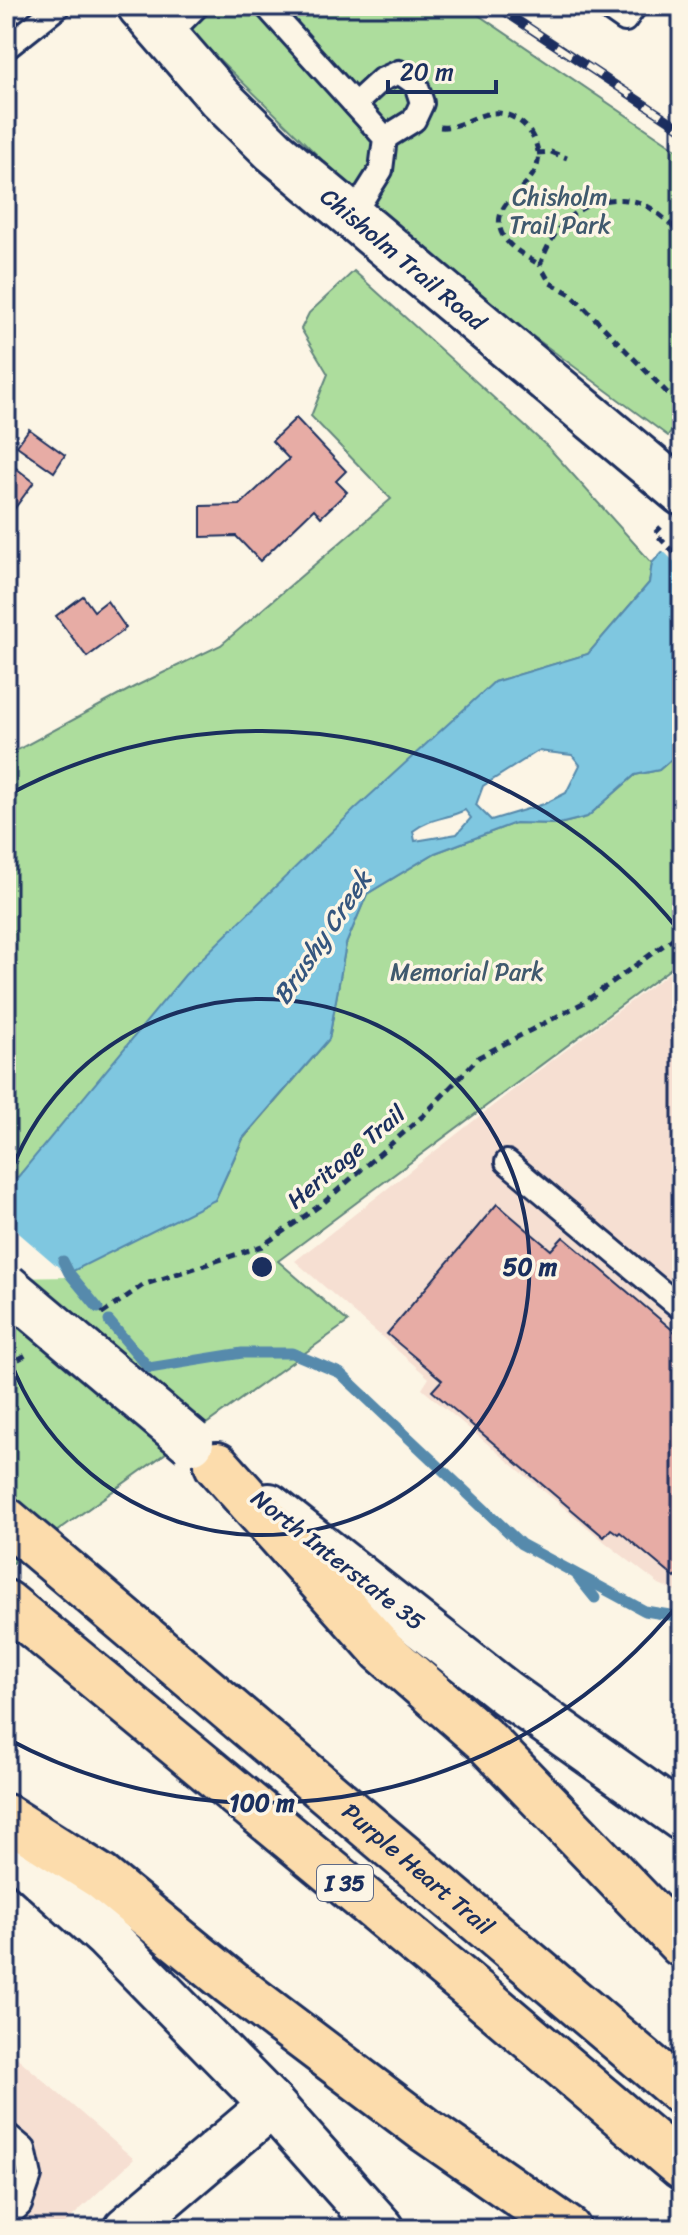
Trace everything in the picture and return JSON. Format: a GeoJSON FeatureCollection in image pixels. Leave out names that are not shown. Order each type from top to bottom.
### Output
{"type":"FeatureCollection","features":[{"type":"Feature","properties":{"kind":"highway"},"geometry":{"type":"LineString","coordinates":[[204,1454],[383,1651],[486,1741],[682,1945]]}},
{"type":"Feature","properties":{"kind":"highway","name":"Purple Heart Trail"},"geometry":{"type":"LineString","coordinates":[[6,1520],[682,2093]]}},
{"type":"Feature","properties":{"kind":"highway","name":"I 35"},"geometry":{"type":"LineString","coordinates":[[6,1603],[476,1992],[682,2167]]}},
{"type":"Feature","properties":{"kind":"highway"},"geometry":{"type":"LineString","coordinates":[[6,1817],[101,1877],[231,1983],[404,2114],[568,2229]]}},
{"type":"Feature","properties":{"kind":"main road","name":"Chisholm Trail Road"},"geometry":{"type":"LineString","coordinates":[[153,22],[274,151],[352,216],[673,510]]}},
{"type":"Feature","properties":{"kind":"main road","name":"North Interstate 35"},"geometry":{"type":"LineString","coordinates":[[6,1286],[204,1454],[506,1693],[682,1818]]}},
{"type":"Feature","properties":{"kind":"main road"},"geometry":{"type":"LineString","coordinates":[[6,1846],[107,1937],[272,2105],[382,2229]]}},
{"type":"Feature","properties":{"kind":"main road"},"geometry":{"type":"LineString","coordinates":[[126,2229],[272,2105]]}},
{"type":"Feature","properties":{"kind":"lane"},"geometry":{"type":"LineString","coordinates":[[6,48],[59,6]]}},
{"type":"Feature","properties":{"kind":"lane"},"geometry":{"type":"LineString","coordinates":[[153,22],[197,6]]}},
{"type":"Feature","properties":{"kind":"lane"},"geometry":{"type":"LineString","coordinates":[[266,6],[385,138],[381,170],[352,216]]}},
{"type":"Feature","properties":{"kind":"lane"},"geometry":{"type":"LineString","coordinates":[[605,6],[630,13]]}},
{"type":"Feature","properties":{"kind":"lane"},"geometry":{"type":"LineString","coordinates":[[355,104],[381,80],[399,72],[416,84],[422,103],[414,120],[385,138]]}},
{"type":"Feature","properties":{"kind":"lane"},"geometry":{"type":"LineString","coordinates":[[507,1162],[682,1309]]}},
{"type":"Feature","properties":{"kind":"lane"},"geometry":{"type":"LineString","coordinates":[[6,2134],[24,2149],[30,2176],[20,2205],[6,2218]]}},
{"type":"Feature","properties":{"kind":"path"},"geometry":{"type":"LineString","coordinates":[[414,120],[443,127],[460,126],[474,118],[498,112],[524,125],[531,134],[537,153],[536,168],[526,186],[511,196],[501,211],[500,228],[506,242],[540,265],[550,283],[571,294],[682,408]]}},
{"type":"Feature","properties":{"kind":"path"},"geometry":{"type":"LineString","coordinates":[[537,153],[551,152],[567,158]]}},
{"type":"Feature","properties":{"kind":"path"},"geometry":{"type":"LineString","coordinates":[[540,265],[557,231],[571,214],[593,202],[622,198],[646,204],[679,232],[682,240]]}},
{"type":"Feature","properties":{"kind":"path"},"geometry":{"type":"LineString","coordinates":[[673,510],[655,533],[682,561]]}},
{"type":"Feature","properties":{"kind":"path","name":"Heritage Trail"},"geometry":{"type":"LineString","coordinates":[[91,1322],[143,1285],[262,1246],[322,1204],[424,1115],[479,1057],[583,1003],[682,932]]}},
{"type":"Feature","properties":{"kind":"path"},"geometry":{"type":"LineString","coordinates":[[6,1366],[34,1351]]}},
{"type":"Feature","properties":{"kind":"shaded area"},"geometry":{"type":"Polygon","coordinates":[[[682,963],[682,1594],[659,1584],[606,1543],[422,1389],[429,1378],[295,1261],[522,1083],[682,963]]]}},
{"type":"Feature","properties":{"kind":"shaded area"},"geometry":{"type":"Polygon","coordinates":[[[6,2048],[134,2159],[59,2229],[6,2229],[6,2048]]]}},
{"type":"Feature","properties":{"kind":"green space","name":"Chisholm Trail Park"},"geometry":{"type":"Polygon","coordinates":[[[171,6],[465,6],[682,153],[682,419],[668,436],[465,286],[352,189],[190,31],[171,6]]]}},
{"type":"Feature","properties":{"kind":"green space"},"geometry":{"type":"Polygon","coordinates":[[[354,271],[549,448],[652,563],[649,583],[588,654],[494,682],[18,1177],[6,1183],[6,756],[134,687],[221,645],[391,499],[311,416],[328,374],[301,329],[309,313],[354,271]]]}},
{"type":"Feature","properties":{"kind":"green space","name":"Memorial Park"},"geometry":{"type":"Polygon","coordinates":[[[682,750],[682,960],[278,1261],[348,1322],[6,1568],[6,1218],[215,1200],[243,1139],[329,1039],[346,944],[367,894],[435,853],[515,823],[559,824],[587,817],[635,775],[659,770],[682,750]]]}},
{"type":"Feature","properties":{"kind":"water","name":"Brushy Creek"},"geometry":{"type":"Polygon","coordinates":[[[682,535],[682,750],[659,770],[635,775],[587,817],[559,824],[515,823],[435,853],[367,894],[346,944],[329,1039],[243,1138],[215,1200],[69,1273],[6,1274],[6,1183],[18,1177],[185,975],[354,810],[494,682],[588,654],[649,583],[652,563],[676,537],[682,535]],[[538,751],[483,786],[476,805],[491,820],[544,804],[566,793],[580,765],[572,755],[538,751]],[[465,810],[419,827],[413,831],[415,841],[457,834],[471,818],[465,810]]]}},
{"type":"Feature","properties":{"kind":"pier"},"geometry":{"type":"Polygon","coordinates":[[[673,534],[682,544],[682,569],[660,548],[673,534]]]}},
{"type":"Feature","properties":{"kind":"pier"},"geometry":{"type":"Polygon","coordinates":[[[6,1222],[70,1277],[6,1278],[6,1222]]]}},
{"type":"Feature","properties":{"kind":"building"},"geometry":{"type":"Polygon","coordinates":[[[296,418],[346,471],[336,481],[347,492],[321,517],[314,509],[260,561],[236,536],[201,537],[201,506],[240,505],[289,459],[272,441],[296,418]]]}},
{"type":"Feature","properties":{"kind":"building"},"geometry":{"type":"Polygon","coordinates":[[[29,429],[65,455],[54,472],[17,446],[29,429]]]}},
{"type":"Feature","properties":{"kind":"building"},"geometry":{"type":"Polygon","coordinates":[[[8,462],[34,482],[12,512],[6,507],[8,462]]]}},
{"type":"Feature","properties":{"kind":"building"},"geometry":{"type":"Polygon","coordinates":[[[83,596],[94,611],[107,601],[126,628],[87,657],[56,616],[83,596]]]}},
{"type":"Feature","properties":{"kind":"building"},"geometry":{"type":"Polygon","coordinates":[[[497,1204],[551,1250],[563,1237],[682,1338],[682,1570],[675,1578],[620,1532],[618,1534],[611,1529],[604,1537],[432,1391],[442,1380],[387,1334],[497,1204]]]}},
{"type":"Feature","properties":{"kind":"waterway"},"geometry":{"type":"LineString","coordinates":[[63,1261],[98,1308]]}},
{"type":"Feature","properties":{"kind":"waterway"},"geometry":{"type":"LineString","coordinates":[[109,1321],[149,1368],[242,1353],[292,1353],[340,1373],[521,1544],[645,1611],[682,1617]]}},
{"type":"Feature","properties":{"kind":"waterway"},"geometry":{"type":"LineString","coordinates":[[578,1577],[595,1598]]}},
{"type":"Feature","properties":{"kind":"railway"},"geometry":{"type":"LineString","coordinates":[[496,6],[682,129]]}}]}
